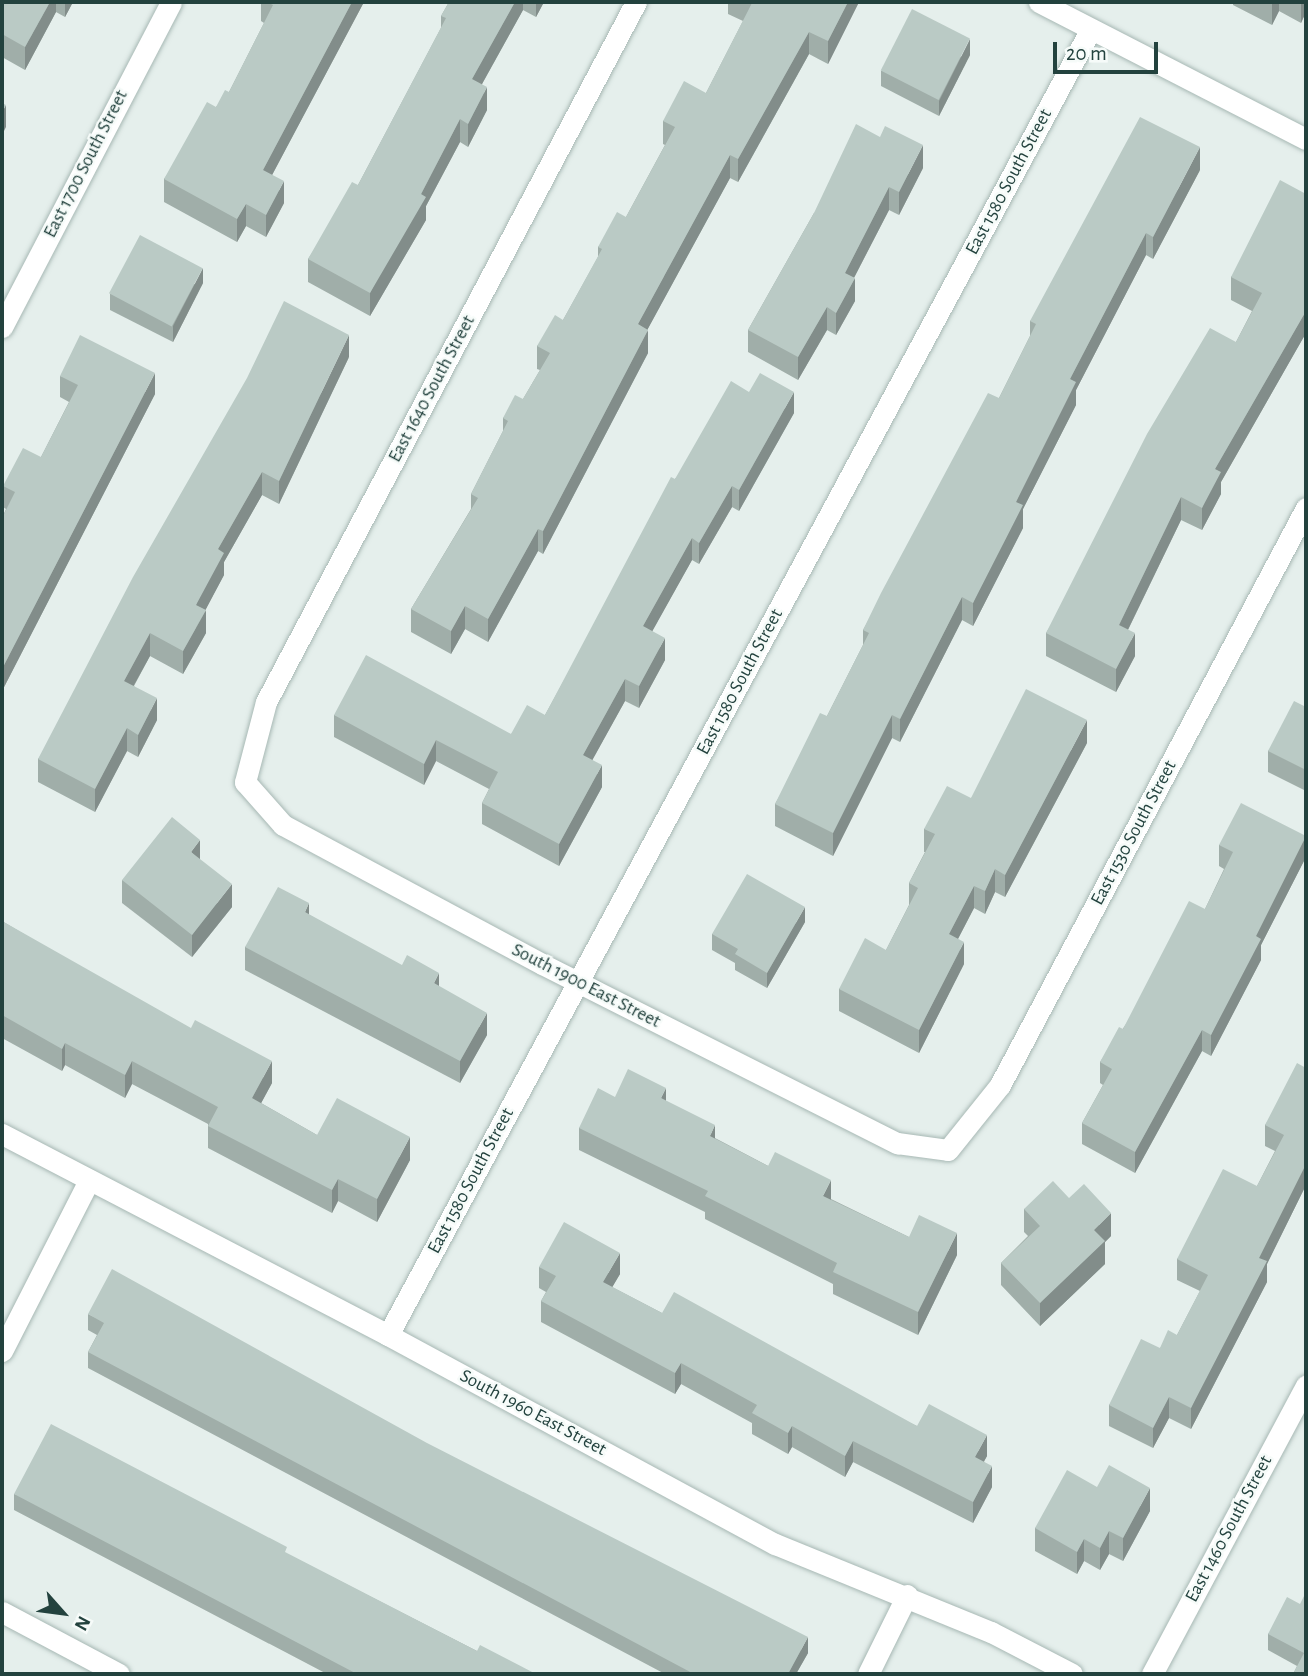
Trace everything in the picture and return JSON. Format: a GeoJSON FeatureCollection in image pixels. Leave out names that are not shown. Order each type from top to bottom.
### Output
{"type":"FeatureCollection","features":[{"type":"Feature","properties":{"kind":"street","name":"East 1700 South Street"},"geometry":{"type":"LineString","coordinates":[[5,313],[171,2]]}},
{"type":"Feature","properties":{"kind":"street","name":"East 1640 South Street"},"geometry":{"type":"LineString","coordinates":[[245,782],[266,702],[636,2]]}},
{"type":"Feature","properties":{"kind":"street"},"geometry":{"type":"LineString","coordinates":[[1039,2],[1306,139]]}},
{"type":"Feature","properties":{"kind":"street","name":"East 1580 South Street"},"geometry":{"type":"LineString","coordinates":[[388,1335],[1091,29]]}},
{"type":"Feature","properties":{"kind":"street","name":"East 1530 South Street"},"geometry":{"type":"LineString","coordinates":[[948,1150],[1000,1086],[1306,508]]}},
{"type":"Feature","properties":{"kind":"street","name":"South 1900 East Street"},"geometry":{"type":"LineString","coordinates":[[245,782],[283,825],[578,983],[897,1143],[948,1150]]}},
{"type":"Feature","properties":{"kind":"street","name":"South 1960 East Street"},"geometry":{"type":"LineString","coordinates":[[2,1134],[388,1335],[775,1544],[907,1595],[1072,1674]]}},
{"type":"Feature","properties":{"kind":"street"},"geometry":{"type":"LineString","coordinates":[[2,1351],[89,1180]]}},
{"type":"Feature","properties":{"kind":"street","name":"East 1460 South Street"},"geometry":{"type":"LineString","coordinates":[[1152,1674],[1306,1385]]}},
{"type":"Feature","properties":{"kind":"street"},"geometry":{"type":"LineString","coordinates":[[868,1674],[907,1595]]}},
{"type":"Feature","properties":{"kind":"street"},"geometry":{"type":"LineString","coordinates":[[2,1612],[119,1674]]}},
{"type":"Feature","properties":{"kind":"building"},"geometry":{"type":"Polygon","coordinates":[[[2,2],[50,2],[25,47],[2,34],[2,2]]]}},
{"type":"Feature","properties":{"kind":"building"},"geometry":{"type":"Polygon","coordinates":[[[267,2],[352,2],[263,170],[284,181],[266,215],[246,204],[237,219],[164,179],[207,102],[216,107],[225,90],[229,92],[273,5],[267,2]]]}},
{"type":"Feature","properties":{"kind":"building"},"geometry":{"type":"Polygon","coordinates":[[[449,2],[515,2],[472,79],[487,87],[468,124],[460,119],[421,194],[426,197],[370,293],[308,259],[352,182],[358,185],[446,18],[441,16],[449,2]]]}},
{"type":"Feature","properties":{"kind":"building"},"geometry":{"type":"Polygon","coordinates":[[[750,2],[848,2],[828,41],[809,32],[738,159],[730,155],[638,324],[648,330],[543,531],[538,529],[488,619],[465,606],[451,631],[411,609],[478,498],[471,494],[508,421],[503,418],[515,395],[523,399],[550,353],[537,346],[555,315],[563,320],[602,249],[598,247],[617,212],[626,217],[675,127],[663,121],[684,81],[706,93],[752,3],[750,2]]]}},
{"type":"Feature","properties":{"kind":"building"},"geometry":{"type":"Polygon","coordinates":[[[912,9],[970,39],[939,100],[881,70],[912,9]]]}},
{"type":"Feature","properties":{"kind":"building"},"geometry":{"type":"Polygon","coordinates":[[[1140,117],[1200,147],[1153,237],[1146,233],[1070,379],[1076,382],[1016,502],[1023,505],[973,603],[962,597],[900,719],[892,715],[833,833],[775,804],[820,713],[827,716],[869,633],[863,630],[881,593],[988,393],[999,398],[1036,324],[1030,321],[1140,117]]]}},
{"type":"Feature","properties":{"kind":"building"},"geometry":{"type":"Polygon","coordinates":[[[856,124],[880,137],[885,126],[923,145],[899,192],[889,187],[845,273],[855,278],[836,313],[827,307],[798,357],[748,330],[814,213],[856,124]]]}},
{"type":"Feature","properties":{"kind":"building"},"geometry":{"type":"Polygon","coordinates":[[[1280,180],[1306,194],[1306,311],[1215,469],[1221,472],[1202,508],[1181,497],[1119,625],[1135,633],[1116,669],[1046,633],[1147,434],[1210,328],[1236,342],[1262,293],[1231,277],[1280,180]]]}},
{"type":"Feature","properties":{"kind":"building"},"geometry":{"type":"Polygon","coordinates":[[[140,235],[203,268],[172,327],[109,293],[140,235]]]}},
{"type":"Feature","properties":{"kind":"building"},"geometry":{"type":"Polygon","coordinates":[[[284,301],[349,335],[279,481],[262,472],[218,549],[224,553],[196,605],[206,610],[183,651],[150,633],[124,681],[157,698],[138,735],[127,728],[95,789],[38,759],[133,577],[247,378],[284,301]]]}},
{"type":"Feature","properties":{"kind":"building"},"geometry":{"type":"Polygon","coordinates":[[[80,335],[155,373],[2,669],[2,518],[15,492],[3,486],[23,448],[41,457],[78,385],[60,376],[80,335]]]}},
{"type":"Feature","properties":{"kind":"building"},"geometry":{"type":"Polygon","coordinates":[[[760,373],[794,392],[739,490],[732,486],[699,543],[692,538],[643,626],[665,638],[639,686],[625,679],[583,755],[602,765],[559,844],[482,803],[498,772],[436,740],[424,764],[334,715],[366,655],[511,734],[527,705],[545,715],[671,477],[675,479],[731,381],[749,392],[760,373]]]}},
{"type":"Feature","properties":{"kind":"building"},"geometry":{"type":"Polygon","coordinates":[[[1026,689],[1087,720],[1005,875],[995,869],[985,891],[974,886],[949,934],[964,942],[919,1030],[839,989],[865,938],[886,950],[918,888],[909,883],[935,834],[924,829],[947,786],[971,798],[1026,689]]]}},
{"type":"Feature","properties":{"kind":"building"},"geometry":{"type":"Polygon","coordinates":[[[1294,701],[1306,707],[1306,770],[1268,751],[1294,701]]]}},
{"type":"Feature","properties":{"kind":"building"},"geometry":{"type":"Polygon","coordinates":[[[1241,803],[1306,836],[1256,936],[1261,939],[1211,1035],[1202,1030],[1135,1152],[1082,1123],[1112,1069],[1100,1062],[1119,1027],[1123,1029],[1189,901],[1205,909],[1233,852],[1219,845],[1241,803]]]}},
{"type":"Feature","properties":{"kind":"building"},"geometry":{"type":"Polygon","coordinates":[[[172,817],[200,840],[191,852],[232,884],[192,935],[122,880],[172,817]]]}},
{"type":"Feature","properties":{"kind":"building"},"geometry":{"type":"Polygon","coordinates":[[[747,874],[805,907],[767,973],[735,954],[738,949],[712,934],[747,874]]]}},
{"type":"Feature","properties":{"kind":"building"},"geometry":{"type":"Polygon","coordinates":[[[278,887],[309,903],[305,912],[402,965],[407,955],[439,973],[434,983],[487,1013],[460,1061],[245,947],[278,887]]]}},
{"type":"Feature","properties":{"kind":"building"},"geometry":{"type":"Polygon","coordinates":[[[2,921],[191,1028],[195,1020],[272,1061],[252,1098],[317,1135],[337,1098],[410,1137],[377,1199],[338,1179],[332,1190],[208,1126],[218,1107],[132,1061],[125,1075],[65,1043],[62,1049],[2,1015],[2,921]]]}},
{"type":"Feature","properties":{"kind":"building"},"geometry":{"type":"Polygon","coordinates":[[[1297,1063],[1306,1068],[1306,1164],[1259,1258],[1267,1261],[1191,1408],[1169,1397],[1153,1428],[1109,1405],[1141,1339],[1160,1348],[1168,1330],[1177,1335],[1208,1275],[1177,1259],[1223,1169],[1257,1186],[1284,1135],[1265,1125],[1297,1063]]]}},
{"type":"Feature","properties":{"kind":"building"},"geometry":{"type":"Polygon","coordinates":[[[628,1069],[666,1088],[661,1098],[715,1125],[710,1136],[768,1166],[775,1152],[831,1180],[823,1196],[909,1237],[919,1215],[957,1233],[918,1312],[833,1272],[837,1263],[705,1196],[708,1191],[579,1128],[598,1088],[615,1097],[628,1069]]]}},
{"type":"Feature","properties":{"kind":"building"},"geometry":{"type":"Polygon","coordinates":[[[1053,1181],[1069,1198],[1084,1184],[1111,1213],[1094,1230],[1105,1241],[1040,1303],[1001,1263],[1040,1226],[1024,1209],[1053,1181]]]}},
{"type":"Feature","properties":{"kind":"building"},"geometry":{"type":"Polygon","coordinates":[[[564,1222],[620,1253],[603,1282],[662,1313],[674,1292],[917,1426],[929,1404],[987,1435],[975,1457],[992,1466],[973,1502],[853,1441],[845,1456],[792,1426],[788,1433],[752,1413],[757,1405],[681,1363],[675,1373],[541,1301],[556,1276],[539,1267],[564,1222]]]}},
{"type":"Feature","properties":{"kind":"building"},"geometry":{"type":"Polygon","coordinates":[[[112,1269],[427,1443],[808,1637],[788,1674],[694,1674],[88,1352],[104,1323],[88,1314],[112,1269]]]}},
{"type":"Feature","properties":{"kind":"building"},"geometry":{"type":"Polygon","coordinates":[[[51,1424],[287,1547],[285,1552],[477,1651],[480,1645],[536,1674],[357,1674],[14,1494],[51,1424]]]}},
{"type":"Feature","properties":{"kind":"building"},"geometry":{"type":"Polygon","coordinates":[[[1109,1465],[1150,1488],[1123,1538],[1109,1531],[1100,1548],[1084,1539],[1077,1552],[1035,1528],[1067,1470],[1097,1487],[1109,1465]]]}},
{"type":"Feature","properties":{"kind":"building"},"geometry":{"type":"Polygon","coordinates":[[[1306,1592],[1306,1674],[1299,1674],[1294,1672],[1304,1653],[1268,1634],[1287,1597],[1300,1604],[1306,1592]]]}}]}
